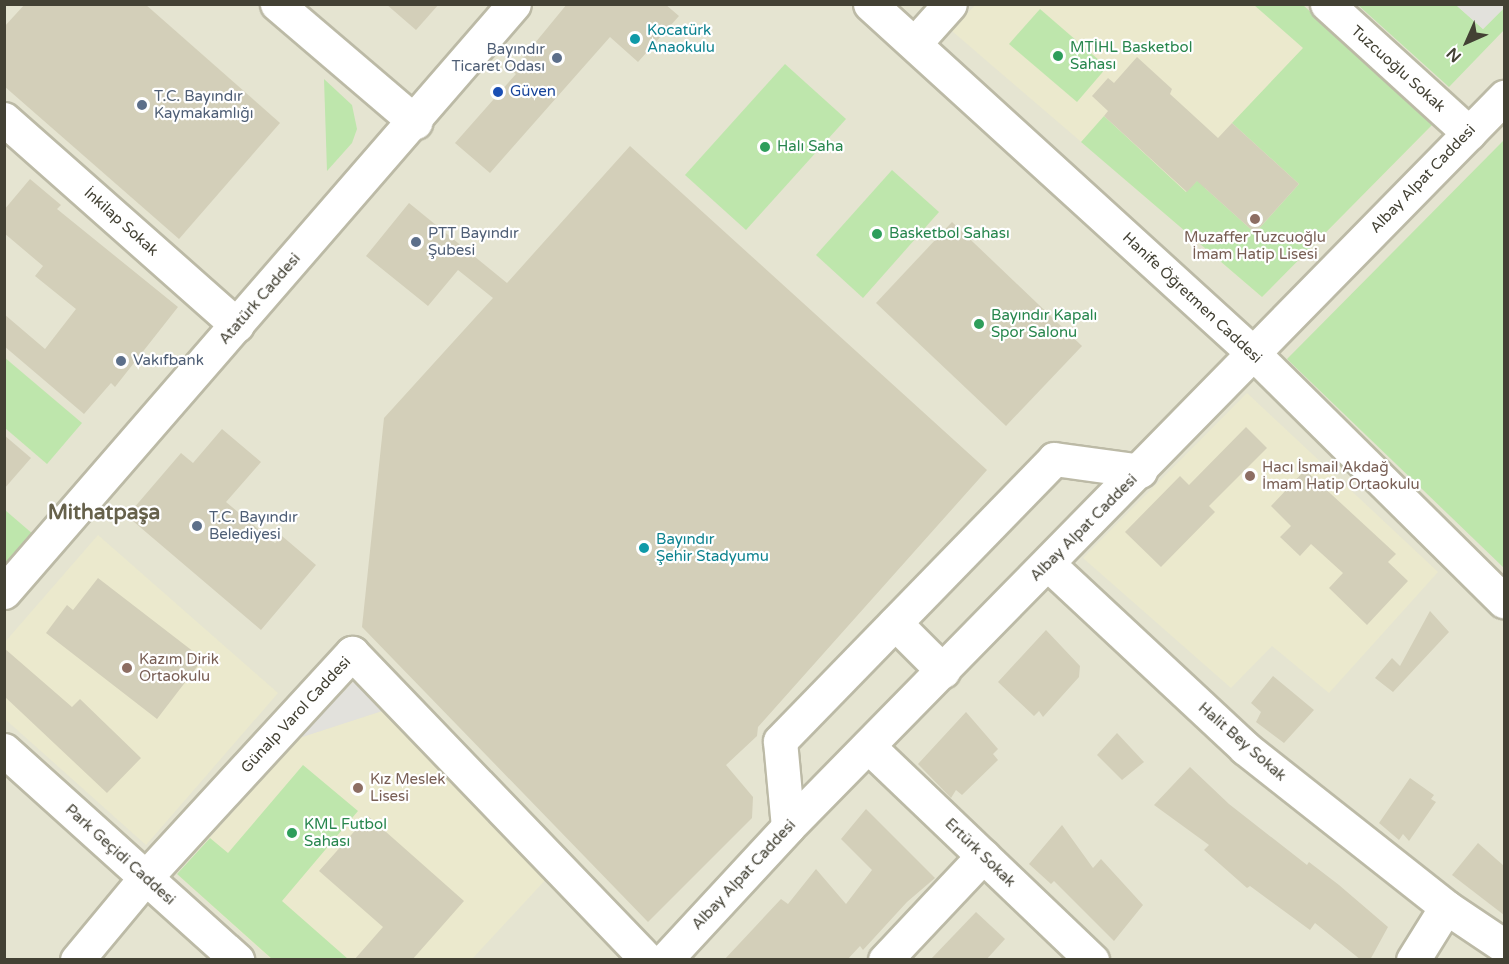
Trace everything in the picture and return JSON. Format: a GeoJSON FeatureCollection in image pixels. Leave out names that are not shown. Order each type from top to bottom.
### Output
{"type":"FeatureCollection","features":[{"type":"Feature","properties":{"kind":"street"},"geometry":{"type":"LineString","coordinates":[[277,4],[415,122]]}},
{"type":"Feature","properties":{"kind":"street","name":"Atatürk Caddesi"},"geometry":{"type":"LineString","coordinates":[[4,592],[415,122],[514,4]]}},
{"type":"Feature","properties":{"kind":"street","name":"Hanife Öğretmen Caddesi"},"geometry":{"type":"LineString","coordinates":[[870,4],[1253,353],[1504,601]]}},
{"type":"Feature","properties":{"kind":"street"},"geometry":{"type":"LineString","coordinates":[[915,44],[950,4]]}},
{"type":"Feature","properties":{"kind":"street","name":"Tuzcuoğlu Sokak"},"geometry":{"type":"LineString","coordinates":[[1327,4],[1469,133]]}},
{"type":"Feature","properties":{"kind":"street","name":"Albay Alpat Caddesi"},"geometry":{"type":"LineString","coordinates":[[666,960],[788,827],[1140,471],[1504,97]]}},
{"type":"Feature","properties":{"kind":"street","name":"İnkilap Sokak"},"geometry":{"type":"LineString","coordinates":[[4,119],[237,325]]}},
{"type":"Feature","properties":{"kind":"street"},"geometry":{"type":"LineString","coordinates":[[788,827],[780,741],[1054,459],[1140,471]]}},
{"type":"Feature","properties":{"kind":"street","name":"Halit Bey Sokak"},"geometry":{"type":"LineString","coordinates":[[1048,564],[1245,748],[1446,907],[1503,944]]}},
{"type":"Feature","properties":{"kind":"street"},"geometry":{"type":"LineString","coordinates":[[895,623],[943,671]]}},
{"type":"Feature","properties":{"kind":"street","name":"Günalp Varol Caddesi"},"geometry":{"type":"LineString","coordinates":[[77,960],[146,878],[352,653],[647,960]]}},
{"type":"Feature","properties":{"kind":"street","name":"Ertürk Sokak"},"geometry":{"type":"LineString","coordinates":[[868,746],[1092,960]]}},
{"type":"Feature","properties":{"kind":"street","name":"Park Geçidi Caddesi"},"geometry":{"type":"LineString","coordinates":[[4,750],[237,960]]}},
{"type":"Feature","properties":{"kind":"street"},"geometry":{"type":"LineString","coordinates":[[885,960],[984,856]]}},
{"type":"Feature","properties":{"kind":"street"},"geometry":{"type":"LineString","coordinates":[[1413,960],[1446,907]]}},
{"type":"Feature","properties":{"kind":"shaded area"},"geometry":{"type":"Polygon","coordinates":[[[5,5],[1504,5],[1504,959],[5,959],[5,5]]]}},
{"type":"Feature","properties":{"kind":"shaded area","name":"Muzaffer Tuzcuoğlu İmam Hatip Lisesi"},"geometry":{"type":"Polygon","coordinates":[[[975,5],[1303,5],[1433,124],[1262,297],[952,31],[975,5]]]}},
{"type":"Feature","properties":{"kind":"shaded area"},"geometry":{"type":"Polygon","coordinates":[[[1456,5],[1504,5],[1504,8],[1483,29],[1456,5]]]}},
{"type":"Feature","properties":{"kind":"shaded area","name":"Hacı İsmail Akdağ İmam Hatip Ortaokulu"},"geometry":{"type":"Polygon","coordinates":[[[1247,393],[1438,572],[1329,693],[1272,646],[1231,688],[1083,558],[1247,393]]]}},
{"type":"Feature","properties":{"kind":"shaded area","name":"Kazım Dirik Ortaokulu"},"geometry":{"type":"Polygon","coordinates":[[[98,535],[278,693],[146,845],[5,719],[5,642],[98,535]]]}},
{"type":"Feature","properties":{"kind":"shaded area"},"geometry":{"type":"Polygon","coordinates":[[[356,679],[385,710],[299,738],[356,679]]]}},
{"type":"Feature","properties":{"kind":"shaded area","name":"Kız Meslek Lisesi"},"geometry":{"type":"Polygon","coordinates":[[[385,710],[548,877],[472,959],[272,960],[177,874],[299,738],[385,710]]]}},
{"type":"Feature","properties":{"kind":"green space"},"geometry":{"type":"Polygon","coordinates":[[[1254,5],[1303,5],[1433,124],[1262,297],[1081,142],[1104,116],[1186,192],[1206,171],[1205,188],[1255,233],[1299,184],[1232,123],[1303,48],[1254,5]]]}},
{"type":"Feature","properties":{"kind":"green space"},"geometry":{"type":"Polygon","coordinates":[[[1358,5],[1456,5],[1483,29],[1504,8],[1504,30],[1449,87],[1358,5]]]}},
{"type":"Feature","properties":{"kind":"green space","name":"MTİHL Basketbol Sahası"},"geometry":{"type":"Polygon","coordinates":[[[1040,9],[1107,67],[1077,102],[1009,44],[1040,9]]]}},
{"type":"Feature","properties":{"kind":"green space","name":"Halı Saha"},"geometry":{"type":"Polygon","coordinates":[[[785,64],[846,119],[746,230],[685,175],[785,64]]]}},
{"type":"Feature","properties":{"kind":"green space"},"geometry":{"type":"Polygon","coordinates":[[[324,79],[352,105],[357,129],[352,143],[327,171],[324,79]]]}},
{"type":"Feature","properties":{"kind":"green space"},"geometry":{"type":"Polygon","coordinates":[[[1504,140],[1504,568],[1287,359],[1504,140]]]}},
{"type":"Feature","properties":{"kind":"green space","name":"Basketbol Sahası"},"geometry":{"type":"Polygon","coordinates":[[[892,170],[939,212],[863,298],[816,255],[892,170]]]}},
{"type":"Feature","properties":{"kind":"green space"},"geometry":{"type":"Polygon","coordinates":[[[4,357],[82,423],[47,464],[5,428],[4,357]]]}},
{"type":"Feature","properties":{"kind":"green space"},"geometry":{"type":"Polygon","coordinates":[[[5,510],[34,535],[5,569],[5,510]]]}},
{"type":"Feature","properties":{"kind":"green space"},"geometry":{"type":"Polygon","coordinates":[[[303,765],[358,811],[282,901],[348,959],[272,959],[177,874],[210,838],[228,853],[303,765]]]}},
{"type":"Feature","properties":{"kind":"building","name":"T.C. Bayındır Kaymakamlığı"},"geometry":{"type":"Polygon","coordinates":[[[25,4],[145,4],[280,123],[179,239],[4,86],[4,27],[25,4]]]}},
{"type":"Feature","properties":{"kind":"building"},"geometry":{"type":"Polygon","coordinates":[[[386,4],[439,4],[416,30],[386,4]]]}},
{"type":"Feature","properties":{"kind":"building"},"geometry":{"type":"Polygon","coordinates":[[[567,4],[665,4],[679,16],[638,62],[610,37],[490,173],[455,143],[516,74],[512,71],[567,4]]]}},
{"type":"Feature","properties":{"kind":"building"},"geometry":{"type":"Polygon","coordinates":[[[1137,57],[1172,89],[1170,94],[1218,138],[1232,123],[1299,184],[1255,233],[1197,181],[1187,192],[1104,116],[1108,111],[1092,96],[1108,78],[1114,83],[1137,57]]]}},
{"type":"Feature","properties":{"kind":"building","name":"Bayındır Şehir Stadyumu"},"geometry":{"type":"Polygon","coordinates":[[[630,146],[987,470],[758,727],[757,736],[726,765],[753,797],[752,818],[648,922],[362,627],[384,418],[493,298],[458,270],[428,306],[366,256],[409,203],[507,283],[630,146]]]}},
{"type":"Feature","properties":{"kind":"building"},"geometry":{"type":"Polygon","coordinates":[[[30,179],[61,205],[57,209],[178,307],[115,387],[111,383],[84,414],[4,346],[4,314],[45,349],[76,309],[35,276],[43,266],[4,233],[4,210],[30,179]]]}},
{"type":"Feature","properties":{"kind":"building","name":"Bayındır Kapalı Spor Salonu"},"geometry":{"type":"Polygon","coordinates":[[[952,222],[1082,346],[1006,426],[876,303],[952,222]]]}},
{"type":"Feature","properties":{"kind":"building"},"geometry":{"type":"Polygon","coordinates":[[[1246,427],[1267,448],[1209,506],[1215,512],[1161,567],[1125,532],[1180,476],[1189,485],[1246,427]]]}},
{"type":"Feature","properties":{"kind":"building","name":"T.C. Bayındır Belediyesi"},"geometry":{"type":"Polygon","coordinates":[[[222,429],[261,462],[226,502],[275,543],[282,536],[316,565],[261,630],[127,516],[181,453],[193,463],[222,429]]]}},
{"type":"Feature","properties":{"kind":"building"},"geometry":{"type":"Polygon","coordinates":[[[4,435],[31,458],[4,489],[4,435]]]}},
{"type":"Feature","properties":{"kind":"building"},"geometry":{"type":"Polygon","coordinates":[[[1305,470],[1396,554],[1388,562],[1408,581],[1367,625],[1329,588],[1343,573],[1311,544],[1300,556],[1280,537],[1291,526],[1271,506],[1305,470]]]}},
{"type":"Feature","properties":{"kind":"building"},"geometry":{"type":"Polygon","coordinates":[[[98,578],[203,659],[157,719],[46,633],[67,605],[73,610],[98,578]]]}},
{"type":"Feature","properties":{"kind":"building"},"geometry":{"type":"Polygon","coordinates":[[[1430,611],[1449,632],[1393,692],[1375,678],[1392,658],[1400,666],[1430,611]]]}},
{"type":"Feature","properties":{"kind":"building"},"geometry":{"type":"Polygon","coordinates":[[[1046,630],[1080,666],[1079,677],[1043,717],[1039,711],[1034,716],[998,682],[1046,630]]]}},
{"type":"Feature","properties":{"kind":"building"},"geometry":{"type":"Polygon","coordinates":[[[4,648],[72,707],[80,699],[141,758],[107,793],[4,696],[4,648]]]}},
{"type":"Feature","properties":{"kind":"building"},"geometry":{"type":"Polygon","coordinates":[[[1273,676],[1314,710],[1284,743],[1256,722],[1261,712],[1251,703],[1273,676]]]}},
{"type":"Feature","properties":{"kind":"building"},"geometry":{"type":"Polygon","coordinates":[[[966,712],[998,749],[993,754],[998,760],[962,795],[956,790],[951,798],[918,764],[966,712]]]}},
{"type":"Feature","properties":{"kind":"building"},"geometry":{"type":"Polygon","coordinates":[[[1117,733],[1144,762],[1122,780],[1097,755],[1117,733]]]}},
{"type":"Feature","properties":{"kind":"building"},"geometry":{"type":"Polygon","coordinates":[[[1190,767],[1229,804],[1307,865],[1309,862],[1339,885],[1388,927],[1370,960],[1361,960],[1315,923],[1310,930],[1250,886],[1247,888],[1204,850],[1209,845],[1154,805],[1190,767]]]}},
{"type":"Feature","properties":{"kind":"building"},"geometry":{"type":"Polygon","coordinates":[[[1410,778],[1434,795],[1431,799],[1436,802],[1409,841],[1403,834],[1399,840],[1379,823],[1410,778]]]}},
{"type":"Feature","properties":{"kind":"building"},"geometry":{"type":"Polygon","coordinates":[[[866,809],[935,878],[907,902],[863,950],[860,946],[847,960],[724,960],[781,899],[788,904],[816,869],[846,904],[872,870],[841,839],[866,809]]]}},
{"type":"Feature","properties":{"kind":"building"},"geometry":{"type":"Polygon","coordinates":[[[368,816],[464,901],[412,960],[354,960],[383,927],[319,871],[368,816]]]}},
{"type":"Feature","properties":{"kind":"building"},"geometry":{"type":"Polygon","coordinates":[[[1062,825],[1093,868],[1101,859],[1143,905],[1114,941],[1054,881],[1051,884],[1029,864],[1062,825]]]}},
{"type":"Feature","properties":{"kind":"building"},"geometry":{"type":"Polygon","coordinates":[[[1478,843],[1504,866],[1504,915],[1452,875],[1478,843]]]}},
{"type":"Feature","properties":{"kind":"building"},"geometry":{"type":"Polygon","coordinates":[[[976,912],[1005,939],[986,960],[930,960],[976,912]]]}},
{"type":"Feature","properties":{"kind":"place","name":"Kocatürk Anaokulu"},"geometry":{"type":"Point","coordinates":[635,39]}},
{"type":"Feature","properties":{"kind":"place","name":"MTİHL Basketbol Sahası"},"geometry":{"type":"Point","coordinates":[1058,56]}},
{"type":"Feature","properties":{"kind":"place","name":"Bayındır Ticaret Odası"},"geometry":{"type":"Point","coordinates":[557,58]}},
{"type":"Feature","properties":{"kind":"place","name":"Güven"},"geometry":{"type":"Point","coordinates":[498,92]}},
{"type":"Feature","properties":{"kind":"place","name":"T.C. Bayındır Kaymakamlığı"},"geometry":{"type":"Point","coordinates":[142,105]}},
{"type":"Feature","properties":{"kind":"place","name":"Halı Saha"},"geometry":{"type":"Point","coordinates":[765,147]}},
{"type":"Feature","properties":{"kind":"place","name":"Muzaffer Tuzcuoğlu İmam Hatip Lisesi"},"geometry":{"type":"Point","coordinates":[1255,219]}},
{"type":"Feature","properties":{"kind":"place","name":"Basketbol Sahası"},"geometry":{"type":"Point","coordinates":[877,234]}},
{"type":"Feature","properties":{"kind":"place","name":"PTT Bayındır Şubesi"},"geometry":{"type":"Point","coordinates":[416,242]}},
{"type":"Feature","properties":{"kind":"place","name":"Bayındır Kapalı Spor Salonu"},"geometry":{"type":"Point","coordinates":[979,324]}},
{"type":"Feature","properties":{"kind":"place","name":"Vakıfbank"},"geometry":{"type":"Point","coordinates":[121,361]}},
{"type":"Feature","properties":{"kind":"place","name":"Hacı İsmail Akdağ İmam Hatip Ortaokulu"},"geometry":{"type":"Point","coordinates":[1250,476]}},
{"type":"Feature","properties":{"kind":"place","name":"T.C. Bayındır Belediyesi"},"geometry":{"type":"Point","coordinates":[197,526]}},
{"type":"Feature","properties":{"kind":"place","name":"Bayındır Şehir Stadyumu"},"geometry":{"type":"Point","coordinates":[644,548]}},
{"type":"Feature","properties":{"kind":"place","name":"Kazım Dirik Ortaokulu"},"geometry":{"type":"Point","coordinates":[127,668]}},
{"type":"Feature","properties":{"kind":"place","name":"Kız Meslek Lisesi"},"geometry":{"type":"Point","coordinates":[358,788]}},
{"type":"Feature","properties":{"kind":"place","name":"KML Futbol Sahası"},"geometry":{"type":"Point","coordinates":[292,833]}},
{"type":"Feature","properties":{"kind":"district","name":"Mithatpaşa"},"geometry":{"type":"Point","coordinates":[104,513]}}]}
